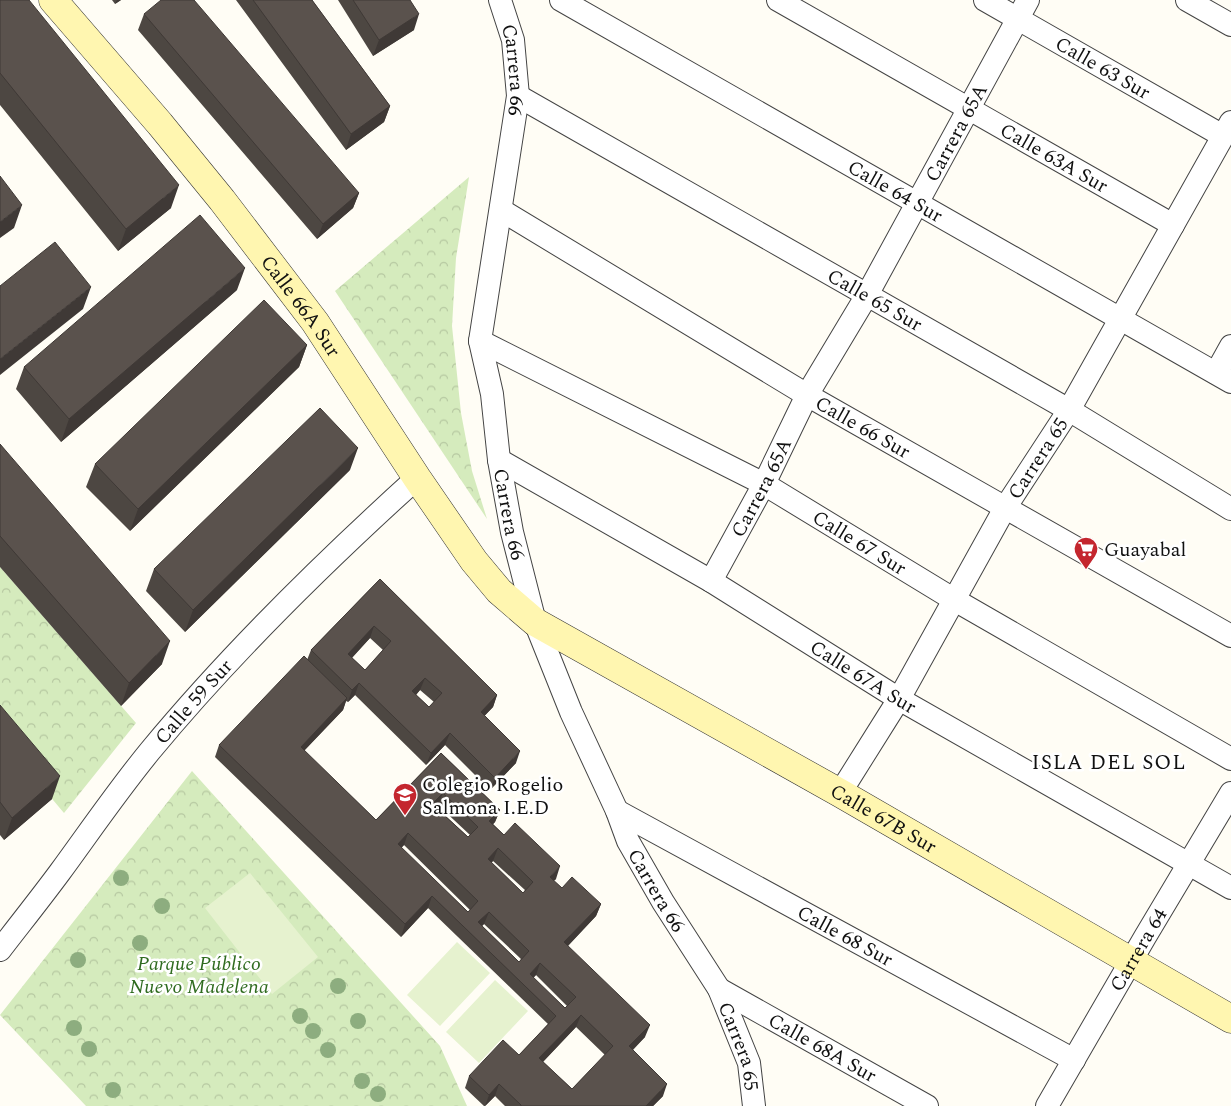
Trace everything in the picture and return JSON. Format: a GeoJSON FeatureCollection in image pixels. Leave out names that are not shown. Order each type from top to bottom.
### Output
{"type":"FeatureCollection","features":[{"type":"Feature","properties":{"kind":"street","name":"Calle 66A Sur"},"geometry":{"type":"LineString","coordinates":[[53,0],[160,124],[222,200],[314,322],[417,478],[486,576],[535,622]]}},
{"type":"Feature","properties":{"kind":"street","name":"Carrera 66"},"geometry":{"type":"LineString","coordinates":[[500,0],[513,40],[518,96],[480,341],[492,394],[499,460],[512,532],[535,622],[570,712],[617,811],[628,841],[663,902],[719,989]]}},
{"type":"Feature","properties":{"kind":"street","name":"Calle 64 Sur"},"geometry":{"type":"LineString","coordinates":[[561,0],[1223,377]]}},
{"type":"Feature","properties":{"kind":"street","name":"Calle 63A Sur"},"geometry":{"type":"LineString","coordinates":[[778,0],[1173,225]]}},
{"type":"Feature","properties":{"kind":"street","name":"Calle 63 Sur"},"geometry":{"type":"LineString","coordinates":[[984,0],[1023,9],[1227,129]]}},
{"type":"Feature","properties":{"kind":"street"},"geometry":{"type":"LineString","coordinates":[[1187,0],[1231,25]]}},
{"type":"Feature","properties":{"kind":"street","name":"Carrera 65A"},"geometry":{"type":"LineString","coordinates":[[711,581],[764,484],[807,395],[867,295],[1023,9]]}},
{"type":"Feature","properties":{"kind":"street","name":"Calle 65 Sur"},"geometry":{"type":"LineString","coordinates":[[518,96],[1069,410],[1231,509]]}},
{"type":"Feature","properties":{"kind":"street","name":"Carrera 65"},"geometry":{"type":"LineString","coordinates":[[840,793],[898,699],[1005,508],[1069,410],[1227,129]]}},
{"type":"Feature","properties":{"kind":"street","name":"Calle 66 Sur"},"geometry":{"type":"LineString","coordinates":[[501,210],[807,395],[1231,636]]}},
{"type":"Feature","properties":{"kind":"street","name":"Calle 67 Sur"},"geometry":{"type":"LineString","coordinates":[[480,341],[764,484],[954,599],[1231,760]]}},
{"type":"Feature","properties":{"kind":"street"},"geometry":{"type":"LineString","coordinates":[[1223,377],[1231,346]]}},
{"type":"Feature","properties":{"kind":"street","name":"Calle 67A Sur"},"geometry":{"type":"LineString","coordinates":[[499,460],[711,581],[898,699],[1231,888]]}},
{"type":"Feature","properties":{"kind":"street","name":"Calle 59 Sur"},"geometry":{"type":"LineString","coordinates":[[0,950],[60,872],[115,794],[202,691],[284,604],[417,478]]}},
{"type":"Feature","properties":{"kind":"street","name":"Calle 67B Sur"},"geometry":{"type":"LineString","coordinates":[[535,622],[840,793],[1231,1019]]}},
{"type":"Feature","properties":{"kind":"street","name":"Carrera 64"},"geometry":{"type":"LineString","coordinates":[[1048,1106],[1188,863],[1231,793]]}},
{"type":"Feature","properties":{"kind":"street","name":"Calle 68 Sur"},"geometry":{"type":"LineString","coordinates":[[617,811],[1074,1060]]}},
{"type":"Feature","properties":{"kind":"street","name":"Carrera 65"},"geometry":{"type":"LineString","coordinates":[[719,989],[749,1063],[754,1106]]}},
{"type":"Feature","properties":{"kind":"street","name":"Calle 68A Sur"},"geometry":{"type":"LineString","coordinates":[[719,989],[927,1106]]}},
{"type":"Feature","properties":{"kind":"green space"},"geometry":{"type":"Polygon","coordinates":[[[469,177],[456,258],[452,326],[461,413],[472,471],[487,519],[335,291],[469,177]]]}},
{"type":"Feature","properties":{"kind":"green space"},"geometry":{"type":"Polygon","coordinates":[[[0,567],[136,723],[64,813],[0,737],[0,567]]]}},
{"type":"Feature","properties":{"kind":"green space","name":"Parque Público Nuevo Madelena"},"geometry":{"type":"Polygon","coordinates":[[[192,771],[440,1046],[467,1106],[86,1106],[0,1015],[192,771]]]}},
{"type":"Feature","properties":{"kind":"green space"},"geometry":{"type":"Polygon","coordinates":[[[250,873],[318,957],[272,994],[205,908],[250,873]]]}},
{"type":"Feature","properties":{"kind":"green space"},"geometry":{"type":"Polygon","coordinates":[[[457,942],[490,973],[440,1026],[407,995],[457,942]]]}},
{"type":"Feature","properties":{"kind":"green space"},"geometry":{"type":"Polygon","coordinates":[[[495,980],[528,1011],[479,1063],[446,1032],[495,980]]]}},
{"type":"Feature","properties":{"kind":"building"},"geometry":{"type":"Polygon","coordinates":[[[0,0],[29,0],[179,185],[126,229],[0,73],[0,0]]]}},
{"type":"Feature","properties":{"kind":"building"},"geometry":{"type":"Polygon","coordinates":[[[161,0],[194,0],[359,193],[323,224],[144,14],[161,0]]]}},
{"type":"Feature","properties":{"kind":"building"},"geometry":{"type":"Polygon","coordinates":[[[253,0],[312,0],[390,106],[351,134],[253,0]]]}},
{"type":"Feature","properties":{"kind":"building"},"geometry":{"type":"Polygon","coordinates":[[[353,0],[410,0],[419,14],[379,40],[353,0]]]}},
{"type":"Feature","properties":{"kind":"building"},"geometry":{"type":"Polygon","coordinates":[[[0,176],[22,205],[0,222],[0,176]]]}},
{"type":"Feature","properties":{"kind":"building"},"geometry":{"type":"Polygon","coordinates":[[[200,215],[245,268],[69,419],[24,367],[200,215]]]}},
{"type":"Feature","properties":{"kind":"building"},"geometry":{"type":"Polygon","coordinates":[[[55,242],[91,287],[0,359],[0,286],[55,242]]]}},
{"type":"Feature","properties":{"kind":"building"},"geometry":{"type":"Polygon","coordinates":[[[264,300],[307,345],[138,509],[95,464],[264,300]]]}},
{"type":"Feature","properties":{"kind":"building"},"geometry":{"type":"Polygon","coordinates":[[[320,408],[358,448],[193,610],[154,569],[320,408]]]}},
{"type":"Feature","properties":{"kind":"building"},"geometry":{"type":"Polygon","coordinates":[[[0,444],[170,641],[129,683],[0,536],[0,444]]]}},
{"type":"Feature","properties":{"kind":"building"},"geometry":{"type":"Polygon","coordinates":[[[380,579],[497,695],[481,712],[520,751],[495,778],[450,733],[431,753],[359,683],[352,690],[311,650],[380,579]],[[374,626],[348,654],[365,670],[391,641],[374,626]],[[425,678],[412,691],[429,707],[442,693],[425,678]]]}},
{"type":"Feature","properties":{"kind":"building"},"geometry":{"type":"Polygon","coordinates":[[[304,656],[347,698],[301,747],[376,820],[441,753],[500,810],[489,821],[504,835],[515,823],[560,866],[550,877],[562,888],[572,877],[601,904],[564,942],[650,1025],[629,1046],[667,1084],[646,1106],[521,1106],[499,1084],[489,1095],[469,1076],[503,1040],[519,1055],[556,1016],[432,896],[405,924],[219,745],[304,656]],[[443,793],[432,804],[468,837],[478,827],[443,793]],[[408,833],[398,844],[468,912],[478,901],[408,833]],[[498,848],[488,859],[523,893],[533,882],[498,848]],[[489,912],[478,922],[519,962],[529,951],[489,912]],[[540,963],[530,974],[565,1008],[576,997],[540,963]],[[581,1015],[539,1058],[572,1089],[613,1046],[581,1015]]]}},
{"type":"Feature","properties":{"kind":"building"},"geometry":{"type":"Polygon","coordinates":[[[0,705],[60,776],[12,818],[0,802],[0,705]]]}},
{"type":"Feature","properties":{"kind":"place","name":"Guayabal"},"geometry":{"type":"Point","coordinates":[1086,570]}},
{"type":"Feature","properties":{"kind":"place","name":"Colegio Rogelio Salmona I.E.D"},"geometry":{"type":"Point","coordinates":[405,816]}},
{"type":"Feature","properties":{"kind":"district","name":"ISLA DEL SOL"},"geometry":{"type":"Point","coordinates":[1109,762]}}]}
